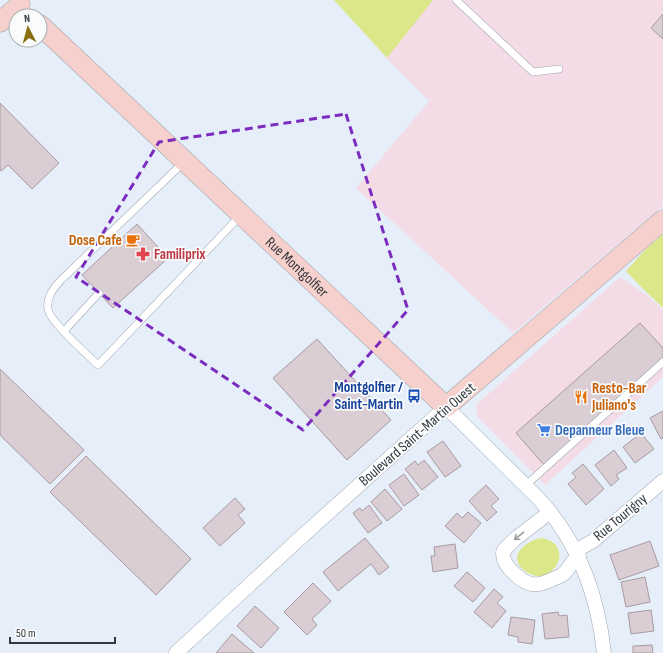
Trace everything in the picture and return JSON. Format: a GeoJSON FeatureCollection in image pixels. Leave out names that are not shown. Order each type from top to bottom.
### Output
{"type":"FeatureCollection","features":[{"type":"Feature","properties":{"kind":"main road"},"geometry":{"type":"LineString","coordinates":[[0,22],[22,7]]}},
{"type":"Feature","properties":{"kind":"main road","name":"Rue Montgolfier"},"geometry":{"type":"LineString","coordinates":[[48,33],[446,407]]}},
{"type":"Feature","properties":{"kind":"main road","name":"Boulevard Saint-Martin Ouest"},"geometry":{"type":"LineString","coordinates":[[446,407],[663,220]]}},
{"type":"Feature","properties":{"kind":"street","name":"Rue Montgolfier"},"geometry":{"type":"LineString","coordinates":[[446,407],[526,485],[550,512],[567,536],[577,554],[596,606],[604,653]]}},
{"type":"Feature","properties":{"kind":"street","name":"Boulevard Saint-Martin Ouest"},"geometry":{"type":"LineString","coordinates":[[176,653],[287,549],[446,407]]}},
{"type":"Feature","properties":{"kind":"street","name":"Rue Tourigny"},"geometry":{"type":"LineString","coordinates":[[577,554],[663,481]]}},
{"type":"Feature","properties":{"kind":"street"},"geometry":{"type":"LineString","coordinates":[[550,512],[510,544],[502,553],[504,560],[514,574],[524,582],[537,585],[562,575],[577,554]]}},
{"type":"Feature","properties":{"kind":"lane"},"geometry":{"type":"LineString","coordinates":[[456,0],[533,72],[559,69]]}},
{"type":"Feature","properties":{"kind":"lane"},"geometry":{"type":"LineString","coordinates":[[185,161],[53,289],[49,297],[48,310],[54,321],[98,365],[242,215]]}},
{"type":"Feature","properties":{"kind":"lane"},"geometry":{"type":"LineString","coordinates":[[64,331],[99,293]]}},
{"type":"Feature","properties":{"kind":"lane"},"geometry":{"type":"LineString","coordinates":[[526,485],[663,362]]}},
{"type":"Feature","properties":{"kind":"highlighted area"},"geometry":{"type":"Polygon","coordinates":[[[346,114],[408,310],[303,430],[76,277],[159,142],[346,114]]]}},
{"type":"Feature","properties":{"kind":"shaded area"},"geometry":{"type":"Polygon","coordinates":[[[431,0],[663,0],[663,206],[513,333],[356,188],[429,101],[385,57],[431,0]]]}},
{"type":"Feature","properties":{"kind":"shaded area"},"geometry":{"type":"Polygon","coordinates":[[[620,277],[648,296],[663,310],[663,377],[545,485],[477,416],[476,405],[620,277]]]}},
{"type":"Feature","properties":{"kind":"green space"},"geometry":{"type":"Polygon","coordinates":[[[334,0],[433,0],[387,58],[334,0]]]}},
{"type":"Feature","properties":{"kind":"green space"},"geometry":{"type":"Polygon","coordinates":[[[663,234],[663,308],[626,271],[646,249],[663,234]]]}},
{"type":"Feature","properties":{"kind":"green space"},"geometry":{"type":"Polygon","coordinates":[[[542,538],[553,542],[558,549],[559,557],[557,565],[551,571],[544,575],[535,576],[525,571],[517,560],[520,550],[530,542],[542,538]]]}},
{"type":"Feature","properties":{"kind":"building"},"geometry":{"type":"Polygon","coordinates":[[[663,14],[663,39],[651,28],[663,14]]]}},
{"type":"Feature","properties":{"kind":"building"},"geometry":{"type":"Polygon","coordinates":[[[0,103],[59,163],[32,189],[8,165],[1,171],[0,170],[0,103]]]}},
{"type":"Feature","properties":{"kind":"building"},"geometry":{"type":"Polygon","coordinates":[[[137,224],[168,258],[113,308],[82,275],[137,224]]]}},
{"type":"Feature","properties":{"kind":"building"},"geometry":{"type":"Polygon","coordinates":[[[640,323],[663,348],[663,360],[544,465],[516,433],[640,323]]]}},
{"type":"Feature","properties":{"kind":"building"},"geometry":{"type":"Polygon","coordinates":[[[317,339],[391,420],[347,460],[273,378],[317,339]]]}},
{"type":"Feature","properties":{"kind":"building"},"geometry":{"type":"Polygon","coordinates":[[[0,369],[84,450],[50,484],[0,435],[0,369]]]}},
{"type":"Feature","properties":{"kind":"building"},"geometry":{"type":"Polygon","coordinates":[[[663,411],[663,438],[661,439],[650,418],[663,411]]]}},
{"type":"Feature","properties":{"kind":"building"},"geometry":{"type":"Polygon","coordinates":[[[641,433],[654,449],[635,463],[623,447],[641,433]]]}},
{"type":"Feature","properties":{"kind":"building"},"geometry":{"type":"Polygon","coordinates":[[[443,441],[461,466],[445,477],[427,452],[443,441]]]}},
{"type":"Feature","properties":{"kind":"building"},"geometry":{"type":"Polygon","coordinates":[[[614,450],[627,468],[616,475],[619,479],[611,486],[595,465],[614,450]]]}},
{"type":"Feature","properties":{"kind":"building"},"geometry":{"type":"Polygon","coordinates":[[[86,456],[191,559],[156,595],[50,492],[86,456]]]}},
{"type":"Feature","properties":{"kind":"building"},"geometry":{"type":"Polygon","coordinates":[[[424,460],[438,477],[422,490],[405,469],[415,461],[418,465],[424,460]]]}},
{"type":"Feature","properties":{"kind":"building"},"geometry":{"type":"Polygon","coordinates":[[[583,464],[604,489],[586,505],[568,484],[576,477],[572,473],[583,464]]]}},
{"type":"Feature","properties":{"kind":"building"},"geometry":{"type":"Polygon","coordinates":[[[404,474],[419,495],[404,506],[389,485],[404,474]]]}},
{"type":"Feature","properties":{"kind":"building"},"geometry":{"type":"Polygon","coordinates":[[[486,485],[499,499],[491,506],[497,512],[487,521],[469,501],[486,485]]]}},
{"type":"Feature","properties":{"kind":"building"},"geometry":{"type":"Polygon","coordinates":[[[385,489],[402,509],[387,521],[371,502],[385,489]]]}},
{"type":"Feature","properties":{"kind":"building"},"geometry":{"type":"Polygon","coordinates":[[[235,498],[245,509],[238,515],[245,523],[220,546],[203,528],[235,498]]]}},
{"type":"Feature","properties":{"kind":"building"},"geometry":{"type":"Polygon","coordinates":[[[369,505],[382,523],[368,533],[353,513],[360,508],[362,511],[369,505]]]}},
{"type":"Feature","properties":{"kind":"building"},"geometry":{"type":"Polygon","coordinates":[[[468,512],[481,523],[464,543],[445,526],[457,513],[462,518],[468,512]]]}},
{"type":"Feature","properties":{"kind":"building"},"geometry":{"type":"Polygon","coordinates":[[[365,538],[389,567],[379,575],[371,564],[338,591],[323,572],[365,538]]]}},
{"type":"Feature","properties":{"kind":"building"},"geometry":{"type":"Polygon","coordinates":[[[650,541],[659,566],[619,580],[610,555],[650,541]]]}},
{"type":"Feature","properties":{"kind":"building"},"geometry":{"type":"Polygon","coordinates":[[[455,544],[458,568],[433,572],[431,556],[435,556],[434,547],[455,544]]]}},
{"type":"Feature","properties":{"kind":"building"},"geometry":{"type":"Polygon","coordinates":[[[467,572],[485,588],[473,602],[454,586],[467,572]]]}},
{"type":"Feature","properties":{"kind":"building"},"geometry":{"type":"Polygon","coordinates":[[[645,577],[650,602],[626,607],[621,582],[645,577]]]}},
{"type":"Feature","properties":{"kind":"building"},"geometry":{"type":"Polygon","coordinates":[[[313,583],[331,601],[312,619],[317,625],[307,635],[284,612],[313,583]]]}},
{"type":"Feature","properties":{"kind":"building"},"geometry":{"type":"Polygon","coordinates":[[[494,589],[503,597],[497,603],[506,611],[492,628],[474,612],[494,589]]]}},
{"type":"Feature","properties":{"kind":"building"},"geometry":{"type":"Polygon","coordinates":[[[255,606],[279,628],[261,648],[237,626],[255,606]]]}},
{"type":"Feature","properties":{"kind":"building"},"geometry":{"type":"Polygon","coordinates":[[[651,610],[654,631],[631,634],[628,613],[651,610]]]}},
{"type":"Feature","properties":{"kind":"building"},"geometry":{"type":"Polygon","coordinates":[[[558,612],[559,616],[567,615],[569,637],[545,639],[542,614],[558,612]]]}},
{"type":"Feature","properties":{"kind":"building"},"geometry":{"type":"Polygon","coordinates":[[[511,617],[535,620],[532,644],[518,642],[518,637],[508,635],[511,617]]]}},
{"type":"Feature","properties":{"kind":"building"},"geometry":{"type":"Polygon","coordinates":[[[232,634],[254,653],[216,653],[232,634]]]}},
{"type":"Feature","properties":{"kind":"building"},"geometry":{"type":"Polygon","coordinates":[[[652,645],[653,653],[633,653],[633,646],[652,645]]]}},
{"type":"Feature","properties":{"kind":"place","name":"Dose Cafe"},"geometry":{"type":"Point","coordinates":[133,240]}},
{"type":"Feature","properties":{"kind":"place","name":"Familiprix"},"geometry":{"type":"Point","coordinates":[143,254]}},
{"type":"Feature","properties":{"kind":"place","name":"Montgolfier / Saint-Martin"},"geometry":{"type":"Point","coordinates":[414,396]}},
{"type":"Feature","properties":{"kind":"place","name":"Resto-Bar Juliano's"},"geometry":{"type":"Point","coordinates":[581,397]}},
{"type":"Feature","properties":{"kind":"place","name":"Depanneur Bleue"},"geometry":{"type":"Point","coordinates":[544,430]}}]}
